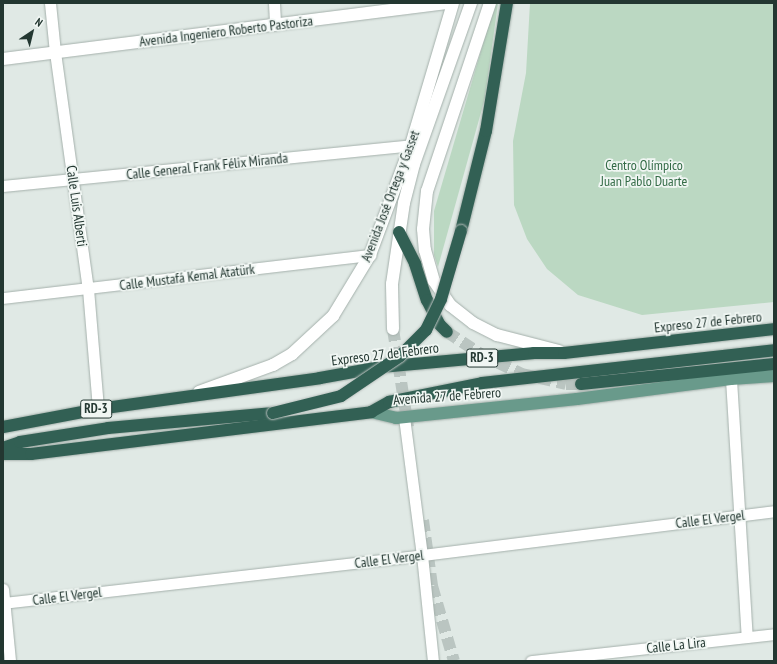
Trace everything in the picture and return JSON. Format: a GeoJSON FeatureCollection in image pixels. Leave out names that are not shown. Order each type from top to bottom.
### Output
{"type":"FeatureCollection","features":[{"type":"Feature","properties":{"kind":"highway"},"geometry":{"type":"LineString","coordinates":[[3,448],[20,442],[108,428],[272,414],[341,396],[400,356],[426,330],[442,299],[486,131],[507,3]]}},
{"type":"Feature","properties":{"kind":"highway"},"geometry":{"type":"LineString","coordinates":[[399,232],[415,264],[427,300],[439,324],[448,332]]}},
{"type":"Feature","properties":{"kind":"highway","name":"Expreso 27 de Febrero"},"geometry":{"type":"LineString","coordinates":[[3,427],[98,409],[320,378],[381,367],[534,353],[564,353],[774,329]]}},
{"type":"Feature","properties":{"kind":"highway","name":"RD-3"},"geometry":{"type":"LineString","coordinates":[[372,412],[389,402],[482,383],[774,350]]}},
{"type":"Feature","properties":{"kind":"highway"},"geometry":{"type":"LineString","coordinates":[[581,384],[774,364]]}},
{"type":"Feature","properties":{"kind":"highway","name":"Avenida 27 de Febrero"},"geometry":{"type":"LineString","coordinates":[[3,454],[31,454],[372,412]]}},
{"type":"Feature","properties":{"kind":"main road","name":"Avenida Ingeniero Roberto Pastoriza"},"geometry":{"type":"LineString","coordinates":[[3,59],[276,25],[371,8],[448,3]]}},
{"type":"Feature","properties":{"kind":"main road","name":"Avenida José Ortega y Gasset"},"geometry":{"type":"LineString","coordinates":[[190,395],[273,365],[292,354],[333,316],[370,255],[411,145],[453,3]]}},
{"type":"Feature","properties":{"kind":"main road"},"geometry":{"type":"LineString","coordinates":[[393,329],[392,284],[399,232],[409,180],[471,3]]}},
{"type":"Feature","properties":{"kind":"main road"},"geometry":{"type":"LineString","coordinates":[[490,3],[427,191],[423,229],[425,250],[434,281],[450,305],[473,323],[497,335],[564,353]]}},
{"type":"Feature","properties":{"kind":"main road","name":"Avenida 27 de Febrero"},"geometry":{"type":"LineString","coordinates":[[372,412],[396,418],[577,399],[731,379],[774,376]]}},
{"type":"Feature","properties":{"kind":"street","name":"Calle Luis Alberti"},"geometry":{"type":"LineString","coordinates":[[50,3],[55,52],[74,179],[88,288],[98,409]]}},
{"type":"Feature","properties":{"kind":"street"},"geometry":{"type":"LineString","coordinates":[[274,3],[276,25]]}},
{"type":"Feature","properties":{"kind":"street","name":"Calle General Frank Félix Miranda"},"geometry":{"type":"LineString","coordinates":[[3,186],[411,145]]}},
{"type":"Feature","properties":{"kind":"street","name":"Calle Mustafá Kemal Atatürk"},"geometry":{"type":"LineString","coordinates":[[3,298],[370,255]]}},
{"type":"Feature","properties":{"kind":"street"},"geometry":{"type":"LineString","coordinates":[[731,379],[741,515],[747,637]]}},
{"type":"Feature","properties":{"kind":"street"},"geometry":{"type":"LineString","coordinates":[[404,416],[422,555],[433,661]]}},
{"type":"Feature","properties":{"kind":"street","name":"Calle El Vergel"},"geometry":{"type":"LineString","coordinates":[[4,603],[422,555],[774,511]]}},
{"type":"Feature","properties":{"kind":"street"},"geometry":{"type":"LineString","coordinates":[[3,589],[10,661]]}},
{"type":"Feature","properties":{"kind":"street","name":"Calle La Lira"},"geometry":{"type":"LineString","coordinates":[[531,661],[774,634]]}},
{"type":"Feature","properties":{"kind":"green space"},"geometry":{"type":"Polygon","coordinates":[[[495,3],[498,3],[485,98],[438,267],[434,255],[434,211],[495,3]]]}},
{"type":"Feature","properties":{"kind":"green space","name":"Centro Olímpico Juan Pablo Duarte"},"geometry":{"type":"Polygon","coordinates":[[[530,3],[774,3],[774,302],[642,315],[578,295],[547,269],[527,239],[514,205],[513,141],[526,73],[530,3]]]}},
{"type":"Feature","properties":{"kind":"tunnel"},"geometry":{"type":"LineString","coordinates":[[393,329],[408,427]]}},
{"type":"Feature","properties":{"kind":"tunnel"},"geometry":{"type":"LineString","coordinates":[[447,332],[482,355],[522,374],[566,384],[581,384]]}},
{"type":"Feature","properties":{"kind":"tunnel"},"geometry":{"type":"LineString","coordinates":[[423,520],[432,586],[454,661]]}}]}
